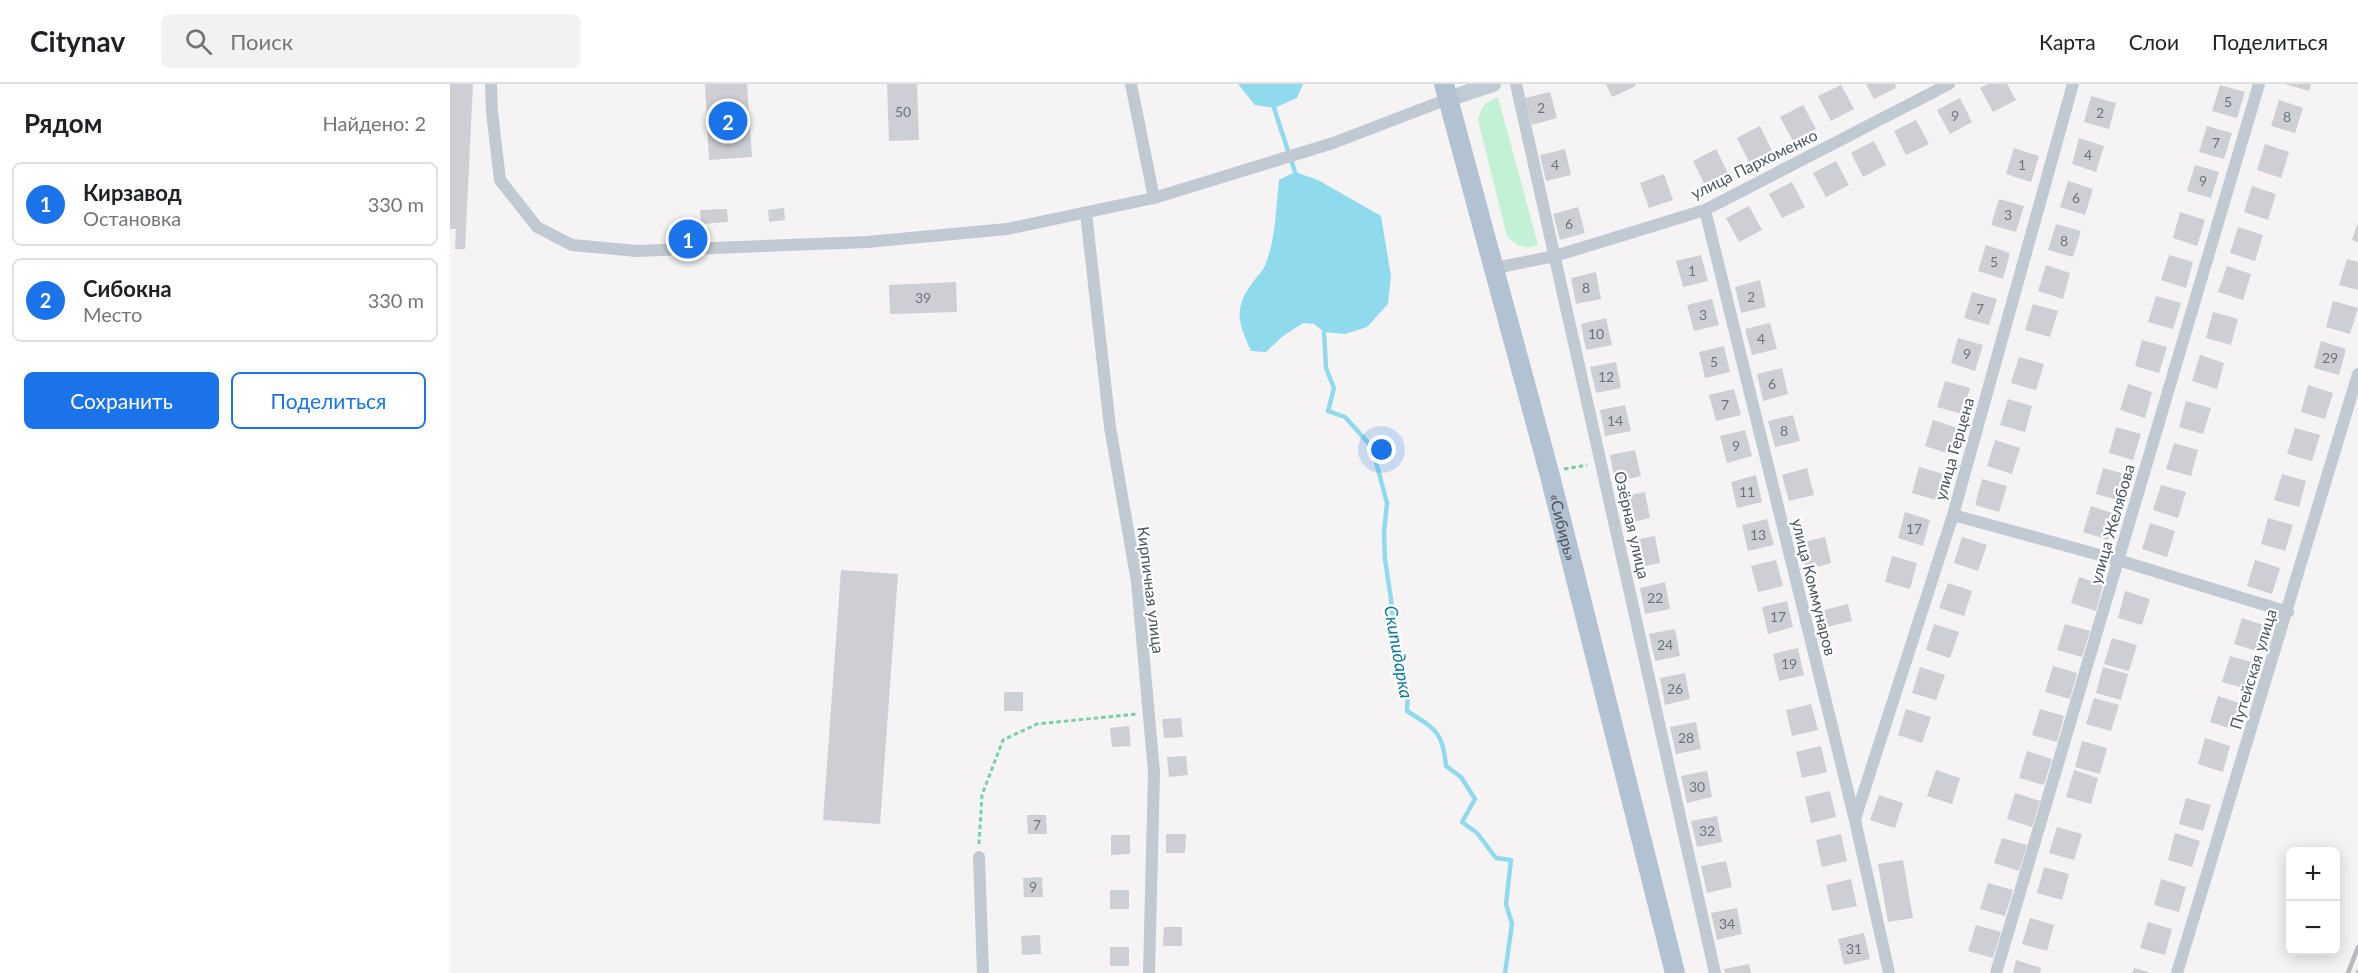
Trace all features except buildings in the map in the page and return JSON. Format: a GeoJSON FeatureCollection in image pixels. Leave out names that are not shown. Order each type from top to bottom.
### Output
{"type":"FeatureCollection","features":[{"type":"Feature","properties":{"kind":"main road","name":"«Сибирь»"},"geometry":{"type":"LineString","coordinates":[[1446,92],[1496,268],[1675,973]]}},
{"type":"Feature","properties":{"kind":"street"},"geometry":{"type":"LineString","coordinates":[[491,84],[500,180],[537,227],[572,244],[637,251],[867,242],[1007,229],[1154,198],[1333,143],[1446,92],[1492,84]]}},
{"type":"Feature","properties":{"kind":"street"},"geometry":{"type":"LineString","coordinates":[[1131,84],[1154,198]]}},
{"type":"Feature","properties":{"kind":"street","name":"Озёрная улица"},"geometry":{"type":"LineString","coordinates":[[1516,84],[1715,973]]}},
{"type":"Feature","properties":{"kind":"street","name":"улица Пархоменко"},"geometry":{"type":"LineString","coordinates":[[1496,268],[1555,256],[1705,210],[1949,84]]}},
{"type":"Feature","properties":{"kind":"street","name":"улица Герцена"},"geometry":{"type":"LineString","coordinates":[[1855,820],[1953,515],[2073,84]]}},
{"type":"Feature","properties":{"kind":"street","name":"улица Желябова"},"geometry":{"type":"LineString","coordinates":[[1996,973],[2259,84]]}},
{"type":"Feature","properties":{"kind":"street","name":"улица Коммунаров"},"geometry":{"type":"LineString","coordinates":[[1705,210],[1855,820],[1888,973]]}},
{"type":"Feature","properties":{"kind":"street","name":"Кирпичная улица"},"geometry":{"type":"LineString","coordinates":[[1086,213],[1110,427],[1137,582],[1154,771],[1149,973]]}},
{"type":"Feature","properties":{"kind":"street","name":"Путейская улица"},"geometry":{"type":"LineString","coordinates":[[2177,973],[2288,612],[2358,374]]}},
{"type":"Feature","properties":{"kind":"street"},"geometry":{"type":"LineString","coordinates":[[1953,515],[2118,560],[2288,612]]}},
{"type":"Feature","properties":{"kind":"street"},"geometry":{"type":"LineString","coordinates":[[979,857],[983,973]]}},
{"type":"Feature","properties":{"kind":"path"},"geometry":{"type":"LineString","coordinates":[[1549,472],[1601,462]]}},
{"type":"Feature","properties":{"kind":"path"},"geometry":{"type":"LineString","coordinates":[[979,857],[982,795],[1003,740],[1037,724],[1149,713]]}},
{"type":"Feature","properties":{"kind":"green space"},"geometry":{"type":"Polygon","coordinates":[[[1498,97],[1538,245],[1521,246],[1507,236],[1478,120],[1484,106],[1498,97]]]}},
{"type":"Feature","properties":{"kind":"water"},"geometry":{"type":"Polygon","coordinates":[[[1238,84],[1303,84],[1297,98],[1274,108],[1255,105],[1238,84]]]}},
{"type":"Feature","properties":{"kind":"water"},"geometry":{"type":"Polygon","coordinates":[[[1295,172],[1318,180],[1381,216],[1391,276],[1388,304],[1367,327],[1345,334],[1324,332],[1314,324],[1303,323],[1283,336],[1266,352],[1251,351],[1243,332],[1240,308],[1242,300],[1265,266],[1269,253],[1279,180],[1295,172]]]}},
{"type":"Feature","properties":{"kind":"waterway","name":"Скипидарка"},"geometry":{"type":"LineString","coordinates":[[1274,108],[1295,172]]}},
{"type":"Feature","properties":{"kind":"waterway","name":"Скипидарка"},"geometry":{"type":"LineString","coordinates":[[1324,332],[1326,368],[1334,388],[1328,411],[1345,417],[1372,447],[1387,503],[1384,533],[1385,559],[1395,653],[1408,692],[1407,711],[1436,732],[1443,745],[1446,766],[1461,777],[1475,799],[1462,822],[1477,833],[1496,858],[1511,860],[1506,904],[1512,924],[1505,973]]}},
{"type":"Feature","properties":{"kind":"railway"},"geometry":{"type":"LineString","coordinates":[[2348,973],[2358,947]]}},
{"type":"Feature","properties":{"kind":"place","name":"Сибокна"},"geometry":{"type":"Point","coordinates":[728,121]}},
{"type":"Feature","properties":{"kind":"place","name":"Кирзавод"},"geometry":{"type":"Point","coordinates":[688,239]}}]}
